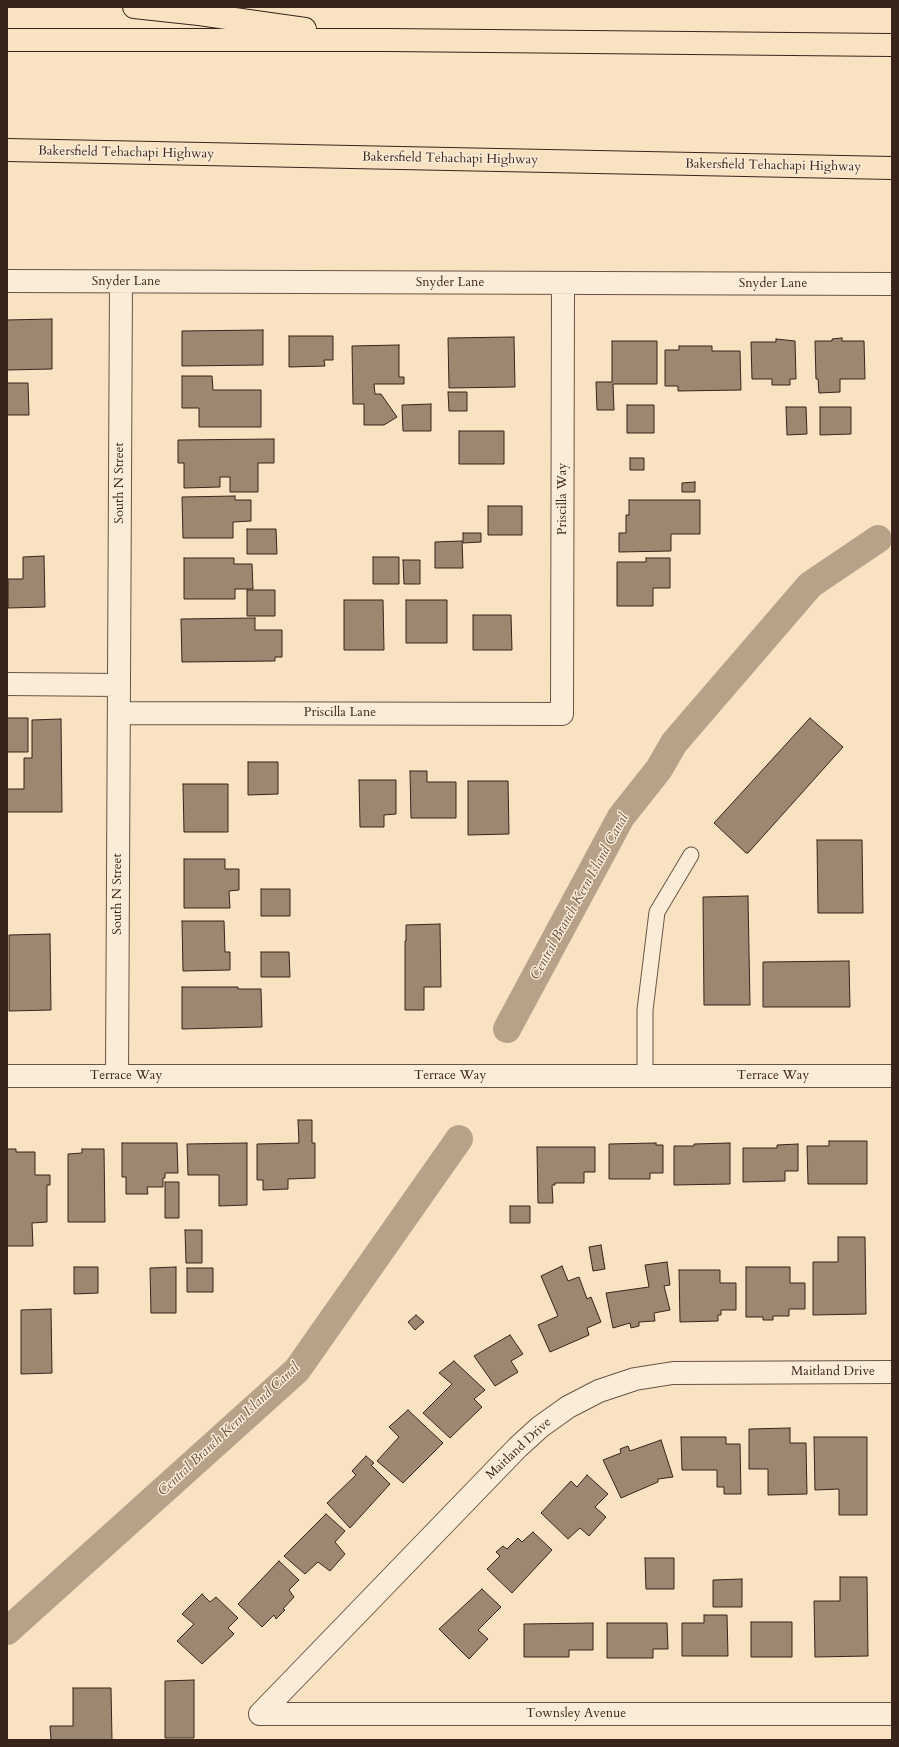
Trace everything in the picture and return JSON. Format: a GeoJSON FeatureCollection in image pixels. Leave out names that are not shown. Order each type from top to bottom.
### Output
{"type":"FeatureCollection","features":[{"type":"Feature","properties":{"kind":"highway"},"geometry":{"type":"LineString","coordinates":[[134,7],[199,14],[388,40]]}},
{"type":"Feature","properties":{"kind":"highway"},"geometry":{"type":"LineString","coordinates":[[7,40],[388,40],[892,45]]}},
{"type":"Feature","properties":{"kind":"highway","name":"Bakersfield Tehachapi Highway"},"geometry":{"type":"LineString","coordinates":[[7,150],[892,168]]}},
{"type":"Feature","properties":{"kind":"street","name":"Snyder Lane"},"geometry":{"type":"LineString","coordinates":[[7,282],[892,284]]}},
{"type":"Feature","properties":{"kind":"street","name":"South N Street"},"geometry":{"type":"LineString","coordinates":[[117,1076],[120,282]]}},
{"type":"Feature","properties":{"kind":"street","name":"Priscilla Way"},"geometry":{"type":"LineString","coordinates":[[562,714],[564,283]]}},
{"type":"Feature","properties":{"kind":"street"},"geometry":{"type":"LineString","coordinates":[[7,684],[119,684]]}},
{"type":"Feature","properties":{"kind":"street","name":"Priscilla Lane"},"geometry":{"type":"LineString","coordinates":[[119,713],[562,714]]}},
{"type":"Feature","properties":{"kind":"street","name":"Terrace Way"},"geometry":{"type":"LineString","coordinates":[[7,1076],[892,1076]]}},
{"type":"Feature","properties":{"kind":"street","name":"Maitland Drive"},"geometry":{"type":"LineString","coordinates":[[260,1714],[518,1447],[540,1427],[568,1407],[599,1391],[635,1379],[673,1373],[892,1372]]}},
{"type":"Feature","properties":{"kind":"street","name":"Townsley Avenue"},"geometry":{"type":"LineString","coordinates":[[260,1714],[892,1714]]}},
{"type":"Feature","properties":{"kind":"lane"},"geometry":{"type":"LineString","coordinates":[[645,1076],[645,1010],[657,912],[691,855]]}},
{"type":"Feature","properties":{"kind":"building"},"geometry":{"type":"Polygon","coordinates":[[[52,319],[52,369],[7,370],[7,320],[52,319]]]}},
{"type":"Feature","properties":{"kind":"building"},"geometry":{"type":"Polygon","coordinates":[[[263,330],[263,365],[182,366],[182,331],[263,330]]]}},
{"type":"Feature","properties":{"kind":"building"},"geometry":{"type":"Polygon","coordinates":[[[289,336],[333,336],[333,360],[324,360],[325,366],[289,367],[289,336]]]}},
{"type":"Feature","properties":{"kind":"building"},"geometry":{"type":"Polygon","coordinates":[[[514,337],[515,387],[449,388],[448,338],[514,337]]]}},
{"type":"Feature","properties":{"kind":"building"},"geometry":{"type":"Polygon","coordinates":[[[842,338],[842,341],[864,341],[865,379],[840,379],[840,392],[819,393],[818,379],[816,379],[815,341],[832,341],[832,339],[842,338]]]}},
{"type":"Feature","properties":{"kind":"building"},"geometry":{"type":"Polygon","coordinates":[[[776,339],[795,341],[796,379],[790,379],[790,385],[772,385],[772,379],[752,379],[751,342],[776,342],[776,339]]]}},
{"type":"Feature","properties":{"kind":"building"},"geometry":{"type":"Polygon","coordinates":[[[612,341],[657,341],[657,384],[613,384],[614,410],[597,410],[596,382],[612,382],[612,341]]]}},
{"type":"Feature","properties":{"kind":"building"},"geometry":{"type":"Polygon","coordinates":[[[399,345],[399,377],[404,377],[404,384],[374,384],[375,394],[381,394],[397,417],[384,425],[364,425],[364,404],[353,404],[352,346],[399,345]]]}},
{"type":"Feature","properties":{"kind":"building"},"geometry":{"type":"Polygon","coordinates":[[[679,346],[712,346],[712,351],[740,351],[741,390],[678,391],[678,386],[665,386],[665,350],[679,350],[679,346]]]}},
{"type":"Feature","properties":{"kind":"building"},"geometry":{"type":"Polygon","coordinates":[[[182,376],[212,376],[213,390],[261,390],[261,427],[199,427],[199,408],[182,408],[182,376]]]}},
{"type":"Feature","properties":{"kind":"building"},"geometry":{"type":"Polygon","coordinates":[[[7,383],[28,383],[29,415],[7,415],[7,383]]]}},
{"type":"Feature","properties":{"kind":"building"},"geometry":{"type":"Polygon","coordinates":[[[448,392],[467,392],[467,411],[449,411],[448,392]]]}},
{"type":"Feature","properties":{"kind":"building"},"geometry":{"type":"Polygon","coordinates":[[[431,404],[431,431],[403,431],[402,405],[431,404]]]}},
{"type":"Feature","properties":{"kind":"building"},"geometry":{"type":"Polygon","coordinates":[[[627,405],[654,405],[654,433],[627,433],[627,405]]]}},
{"type":"Feature","properties":{"kind":"building"},"geometry":{"type":"Polygon","coordinates":[[[786,407],[806,407],[807,434],[787,435],[786,407]]]}},
{"type":"Feature","properties":{"kind":"building"},"geometry":{"type":"Polygon","coordinates":[[[820,407],[851,407],[851,434],[820,435],[820,407]]]}},
{"type":"Feature","properties":{"kind":"building"},"geometry":{"type":"Polygon","coordinates":[[[459,431],[504,431],[504,464],[459,464],[459,431]]]}},
{"type":"Feature","properties":{"kind":"building"},"geometry":{"type":"Polygon","coordinates":[[[274,439],[274,463],[258,463],[258,492],[230,492],[230,477],[220,477],[220,487],[184,488],[184,463],[178,463],[178,440],[274,439]]]}},
{"type":"Feature","properties":{"kind":"building"},"geometry":{"type":"Polygon","coordinates":[[[630,458],[644,458],[644,470],[630,470],[630,458]]]}},
{"type":"Feature","properties":{"kind":"building"},"geometry":{"type":"Polygon","coordinates":[[[695,482],[695,492],[682,492],[682,483],[695,482]]]}},
{"type":"Feature","properties":{"kind":"building"},"geometry":{"type":"Polygon","coordinates":[[[235,496],[235,500],[251,500],[251,521],[233,522],[233,538],[183,538],[182,497],[235,496]]]}},
{"type":"Feature","properties":{"kind":"building"},"geometry":{"type":"Polygon","coordinates":[[[629,500],[700,500],[700,534],[671,534],[671,551],[619,552],[619,533],[626,533],[626,515],[629,515],[629,500]]]}},
{"type":"Feature","properties":{"kind":"building"},"geometry":{"type":"Polygon","coordinates":[[[488,506],[522,506],[522,535],[488,535],[488,506]]]}},
{"type":"Feature","properties":{"kind":"building"},"geometry":{"type":"Polygon","coordinates":[[[247,529],[276,529],[277,554],[247,554],[247,529]]]}},
{"type":"Feature","properties":{"kind":"building"},"geometry":{"type":"Polygon","coordinates":[[[463,533],[481,533],[481,542],[463,543],[463,533]]]}},
{"type":"Feature","properties":{"kind":"building"},"geometry":{"type":"Polygon","coordinates":[[[462,541],[463,568],[435,568],[435,542],[462,541]]]}},
{"type":"Feature","properties":{"kind":"building"},"geometry":{"type":"Polygon","coordinates":[[[44,556],[45,607],[8,608],[8,579],[23,579],[23,557],[44,556]]]}},
{"type":"Feature","properties":{"kind":"building"},"geometry":{"type":"Polygon","coordinates":[[[373,557],[399,557],[399,584],[373,584],[373,557]]]}},
{"type":"Feature","properties":{"kind":"building"},"geometry":{"type":"Polygon","coordinates":[[[184,558],[234,558],[234,564],[252,564],[253,589],[235,589],[235,599],[184,599],[184,558]]]}},
{"type":"Feature","properties":{"kind":"building"},"geometry":{"type":"Polygon","coordinates":[[[646,558],[670,558],[670,588],[653,588],[653,606],[617,606],[617,562],[646,562],[646,558]]]}},
{"type":"Feature","properties":{"kind":"building"},"geometry":{"type":"Polygon","coordinates":[[[403,560],[420,560],[420,584],[404,584],[403,560]]]}},
{"type":"Feature","properties":{"kind":"building"},"geometry":{"type":"Polygon","coordinates":[[[247,590],[275,590],[275,616],[247,616],[247,590]]]}},
{"type":"Feature","properties":{"kind":"building"},"geometry":{"type":"Polygon","coordinates":[[[344,600],[383,600],[384,650],[344,650],[344,600]]]}},
{"type":"Feature","properties":{"kind":"building"},"geometry":{"type":"Polygon","coordinates":[[[406,600],[447,600],[447,643],[406,643],[406,600]]]}},
{"type":"Feature","properties":{"kind":"building"},"geometry":{"type":"Polygon","coordinates":[[[473,615],[511,615],[512,650],[473,650],[473,615]]]}},
{"type":"Feature","properties":{"kind":"building"},"geometry":{"type":"Polygon","coordinates":[[[255,618],[255,630],[282,630],[282,657],[275,657],[275,661],[182,662],[181,619],[255,618]]]}},
{"type":"Feature","properties":{"kind":"building"},"geometry":{"type":"Polygon","coordinates":[[[7,718],[28,718],[28,752],[7,752],[7,718]]]}},
{"type":"Feature","properties":{"kind":"building"},"geometry":{"type":"Polygon","coordinates":[[[810,718],[843,747],[748,853],[746,853],[714,823],[810,718]]]}},
{"type":"Feature","properties":{"kind":"building"},"geometry":{"type":"Polygon","coordinates":[[[61,719],[62,812],[7,812],[7,789],[24,789],[24,758],[32,758],[32,720],[61,719]]]}},
{"type":"Feature","properties":{"kind":"building"},"geometry":{"type":"Polygon","coordinates":[[[248,762],[278,762],[278,794],[248,795],[248,762]]]}},
{"type":"Feature","properties":{"kind":"building"},"geometry":{"type":"Polygon","coordinates":[[[410,771],[427,771],[427,782],[456,782],[456,818],[411,818],[410,771]]]}},
{"type":"Feature","properties":{"kind":"building"},"geometry":{"type":"Polygon","coordinates":[[[359,780],[396,780],[396,814],[384,815],[384,827],[360,827],[359,780]]]}},
{"type":"Feature","properties":{"kind":"building"},"geometry":{"type":"Polygon","coordinates":[[[468,781],[508,781],[509,834],[468,835],[468,781]]]}},
{"type":"Feature","properties":{"kind":"building"},"geometry":{"type":"Polygon","coordinates":[[[183,784],[228,784],[228,832],[184,832],[183,784]]]}},
{"type":"Feature","properties":{"kind":"building"},"geometry":{"type":"Polygon","coordinates":[[[817,840],[862,840],[863,913],[818,913],[817,840]]]}},
{"type":"Feature","properties":{"kind":"building"},"geometry":{"type":"Polygon","coordinates":[[[184,859],[225,859],[225,869],[239,869],[239,890],[229,891],[230,908],[184,908],[184,859]]]}},
{"type":"Feature","properties":{"kind":"building"},"geometry":{"type":"Polygon","coordinates":[[[261,889],[290,889],[290,916],[261,916],[261,889]]]}},
{"type":"Feature","properties":{"kind":"building"},"geometry":{"type":"Polygon","coordinates":[[[748,896],[750,1005],[704,1005],[703,897],[748,896]]]}},
{"type":"Feature","properties":{"kind":"building"},"geometry":{"type":"Polygon","coordinates":[[[182,921],[224,921],[225,952],[230,952],[230,970],[183,971],[182,921]]]}},
{"type":"Feature","properties":{"kind":"building"},"geometry":{"type":"Polygon","coordinates":[[[440,924],[441,987],[424,987],[424,1010],[405,1010],[406,925],[440,924]]]}},
{"type":"Feature","properties":{"kind":"building"},"geometry":{"type":"Polygon","coordinates":[[[50,934],[51,1010],[9,1011],[9,935],[50,934]]]}},
{"type":"Feature","properties":{"kind":"building"},"geometry":{"type":"Polygon","coordinates":[[[261,952],[289,952],[290,977],[261,977],[261,952]]]}},
{"type":"Feature","properties":{"kind":"building"},"geometry":{"type":"Polygon","coordinates":[[[849,961],[850,1007],[763,1007],[763,962],[849,961]]]}},
{"type":"Feature","properties":{"kind":"building"},"geometry":{"type":"Polygon","coordinates":[[[182,987],[238,987],[238,989],[261,989],[262,1027],[182,1029],[182,987]]]}},
{"type":"Feature","properties":{"kind":"building"},"geometry":{"type":"Polygon","coordinates":[[[298,1120],[312,1120],[312,1143],[315,1143],[315,1178],[288,1179],[288,1189],[263,1190],[263,1180],[257,1180],[257,1144],[299,1143],[298,1120]]]}},
{"type":"Feature","properties":{"kind":"building"},"geometry":{"type":"Polygon","coordinates":[[[829,1141],[867,1141],[867,1184],[808,1184],[807,1146],[829,1146],[829,1141]]]}},
{"type":"Feature","properties":{"kind":"building"},"geometry":{"type":"Polygon","coordinates":[[[122,1143],[177,1143],[178,1173],[165,1173],[165,1178],[163,1178],[163,1187],[147,1187],[148,1194],[126,1194],[126,1177],[122,1177],[122,1143]]]}},
{"type":"Feature","properties":{"kind":"building"},"geometry":{"type":"Polygon","coordinates":[[[247,1143],[247,1205],[219,1206],[219,1175],[188,1175],[187,1144],[247,1143]]]}},
{"type":"Feature","properties":{"kind":"building"},"geometry":{"type":"Polygon","coordinates":[[[656,1143],[656,1145],[663,1145],[663,1173],[650,1173],[650,1179],[609,1179],[609,1144],[656,1143]]]}},
{"type":"Feature","properties":{"kind":"building"},"geometry":{"type":"Polygon","coordinates":[[[730,1143],[730,1184],[674,1185],[674,1146],[730,1143]]]}},
{"type":"Feature","properties":{"kind":"building"},"geometry":{"type":"Polygon","coordinates":[[[798,1144],[798,1171],[785,1171],[785,1181],[743,1182],[743,1148],[777,1148],[777,1145],[798,1144]]]}},
{"type":"Feature","properties":{"kind":"building"},"geometry":{"type":"Polygon","coordinates":[[[537,1147],[595,1147],[595,1172],[584,1172],[584,1183],[555,1183],[555,1185],[552,1185],[553,1203],[538,1203],[537,1147]]]}},
{"type":"Feature","properties":{"kind":"building"},"geometry":{"type":"Polygon","coordinates":[[[7,1149],[16,1149],[16,1152],[35,1152],[35,1175],[50,1175],[50,1185],[47,1185],[47,1222],[32,1223],[33,1246],[7,1246],[7,1149]]]}},
{"type":"Feature","properties":{"kind":"building"},"geometry":{"type":"Polygon","coordinates":[[[82,1149],[104,1149],[105,1222],[68,1222],[68,1154],[82,1153],[82,1149]]]}},
{"type":"Feature","properties":{"kind":"building"},"geometry":{"type":"Polygon","coordinates":[[[165,1182],[179,1182],[179,1218],[165,1218],[165,1182]]]}},
{"type":"Feature","properties":{"kind":"building"},"geometry":{"type":"Polygon","coordinates":[[[510,1206],[530,1206],[530,1223],[510,1223],[510,1206]]]}},
{"type":"Feature","properties":{"kind":"building"},"geometry":{"type":"Polygon","coordinates":[[[185,1230],[202,1230],[202,1263],[186,1263],[185,1230]]]}},
{"type":"Feature","properties":{"kind":"building"},"geometry":{"type":"Polygon","coordinates":[[[838,1237],[865,1237],[866,1314],[813,1315],[813,1262],[838,1262],[838,1237]]]}},
{"type":"Feature","properties":{"kind":"building"},"geometry":{"type":"Polygon","coordinates":[[[601,1245],[605,1269],[593,1271],[589,1247],[601,1245]]]}},
{"type":"Feature","properties":{"kind":"building"},"geometry":{"type":"Polygon","coordinates":[[[667,1262],[670,1285],[664,1286],[670,1310],[654,1313],[655,1321],[639,1322],[639,1326],[631,1328],[630,1323],[613,1328],[606,1293],[649,1287],[645,1265],[667,1262]]]}},
{"type":"Feature","properties":{"kind":"building"},"geometry":{"type":"Polygon","coordinates":[[[562,1266],[568,1281],[579,1277],[587,1299],[591,1297],[601,1322],[587,1328],[589,1335],[550,1352],[538,1325],[558,1316],[541,1276],[562,1266]]]}},
{"type":"Feature","properties":{"kind":"building"},"geometry":{"type":"Polygon","coordinates":[[[74,1267],[98,1267],[98,1293],[74,1294],[74,1267]]]}},
{"type":"Feature","properties":{"kind":"building"},"geometry":{"type":"Polygon","coordinates":[[[176,1267],[176,1313],[151,1313],[150,1268],[176,1267]]]}},
{"type":"Feature","properties":{"kind":"building"},"geometry":{"type":"Polygon","coordinates":[[[746,1267],[790,1267],[790,1283],[805,1283],[805,1309],[789,1309],[789,1316],[773,1316],[773,1320],[763,1320],[763,1317],[746,1317],[746,1267]]]}},
{"type":"Feature","properties":{"kind":"building"},"geometry":{"type":"Polygon","coordinates":[[[187,1268],[213,1268],[213,1292],[187,1292],[187,1268]]]}},
{"type":"Feature","properties":{"kind":"building"},"geometry":{"type":"Polygon","coordinates":[[[679,1270],[720,1270],[720,1283],[736,1283],[736,1310],[721,1310],[721,1315],[718,1315],[718,1321],[680,1322],[679,1270]]]}},
{"type":"Feature","properties":{"kind":"building"},"geometry":{"type":"Polygon","coordinates":[[[51,1309],[52,1373],[21,1374],[21,1310],[51,1309]]]}},
{"type":"Feature","properties":{"kind":"building"},"geometry":{"type":"Polygon","coordinates":[[[416,1315],[424,1322],[415,1330],[408,1322],[416,1315]]]}},
{"type":"Feature","properties":{"kind":"building"},"geometry":{"type":"Polygon","coordinates":[[[510,1335],[523,1354],[511,1361],[518,1372],[495,1386],[474,1356],[510,1335]]]}},
{"type":"Feature","properties":{"kind":"building"},"geometry":{"type":"Polygon","coordinates":[[[454,1361],[485,1390],[474,1399],[482,1407],[450,1438],[423,1413],[452,1384],[439,1373],[454,1361]]]}},
{"type":"Feature","properties":{"kind":"building"},"geometry":{"type":"Polygon","coordinates":[[[408,1410],[443,1443],[403,1483],[377,1461],[399,1437],[389,1427],[408,1410]]]}},
{"type":"Feature","properties":{"kind":"building"},"geometry":{"type":"Polygon","coordinates":[[[790,1428],[790,1443],[806,1443],[807,1494],[768,1495],[768,1469],[749,1469],[749,1429],[790,1428]]]}},
{"type":"Feature","properties":{"kind":"building"},"geometry":{"type":"Polygon","coordinates":[[[681,1437],[726,1437],[726,1444],[740,1444],[741,1494],[724,1494],[724,1487],[717,1487],[717,1470],[682,1470],[681,1437]]]}},
{"type":"Feature","properties":{"kind":"building"},"geometry":{"type":"Polygon","coordinates":[[[814,1437],[867,1437],[867,1515],[839,1515],[839,1489],[815,1490],[814,1437]]]}},
{"type":"Feature","properties":{"kind":"building"},"geometry":{"type":"Polygon","coordinates":[[[661,1440],[673,1477],[658,1479],[658,1482],[621,1498],[603,1460],[621,1453],[620,1449],[628,1446],[630,1451],[661,1440]]]}},
{"type":"Feature","properties":{"kind":"building"},"geometry":{"type":"Polygon","coordinates":[[[366,1456],[374,1463],[371,1465],[390,1484],[350,1528],[327,1503],[356,1475],[352,1471],[366,1456]]]}},
{"type":"Feature","properties":{"kind":"building"},"geometry":{"type":"Polygon","coordinates":[[[587,1475],[608,1494],[595,1507],[606,1517],[589,1536],[580,1528],[568,1539],[541,1513],[571,1481],[577,1487],[587,1475]]]}},
{"type":"Feature","properties":{"kind":"building"},"geometry":{"type":"Polygon","coordinates":[[[326,1514],[345,1531],[335,1542],[345,1554],[330,1571],[318,1562],[305,1574],[284,1556],[326,1514]]]}},
{"type":"Feature","properties":{"kind":"building"},"geometry":{"type":"Polygon","coordinates":[[[533,1532],[552,1550],[512,1593],[487,1569],[500,1556],[496,1552],[503,1546],[507,1549],[518,1538],[522,1542],[533,1532]]]}},
{"type":"Feature","properties":{"kind":"building"},"geometry":{"type":"Polygon","coordinates":[[[645,1558],[674,1558],[674,1589],[646,1589],[645,1558]]]}},
{"type":"Feature","properties":{"kind":"building"},"geometry":{"type":"Polygon","coordinates":[[[279,1561],[299,1580],[289,1590],[294,1597],[283,1609],[285,1610],[276,1619],[274,1615],[262,1627],[238,1604],[279,1561]]]}},
{"type":"Feature","properties":{"kind":"building"},"geometry":{"type":"Polygon","coordinates":[[[840,1577],[867,1577],[868,1656],[815,1657],[814,1601],[840,1601],[840,1577]]]}},
{"type":"Feature","properties":{"kind":"building"},"geometry":{"type":"Polygon","coordinates":[[[742,1579],[742,1607],[713,1607],[713,1580],[742,1579]]]}},
{"type":"Feature","properties":{"kind":"building"},"geometry":{"type":"Polygon","coordinates":[[[482,1589],[501,1607],[478,1630],[488,1639],[469,1659],[439,1629],[482,1589]]]}},
{"type":"Feature","properties":{"kind":"building"},"geometry":{"type":"Polygon","coordinates":[[[202,1594],[210,1602],[216,1597],[238,1618],[228,1628],[234,1634],[202,1664],[177,1641],[194,1624],[182,1614],[202,1594]]]}},
{"type":"Feature","properties":{"kind":"building"},"geometry":{"type":"Polygon","coordinates":[[[704,1615],[727,1615],[728,1656],[682,1656],[682,1623],[704,1623],[704,1615]]]}},
{"type":"Feature","properties":{"kind":"building"},"geometry":{"type":"Polygon","coordinates":[[[751,1622],[792,1622],[792,1657],[751,1657],[751,1622]]]}},
{"type":"Feature","properties":{"kind":"building"},"geometry":{"type":"Polygon","coordinates":[[[593,1623],[593,1650],[569,1650],[569,1657],[524,1657],[524,1624],[593,1623]]]}},
{"type":"Feature","properties":{"kind":"building"},"geometry":{"type":"Polygon","coordinates":[[[607,1623],[667,1623],[668,1649],[653,1649],[653,1658],[607,1658],[607,1623]]]}},
{"type":"Feature","properties":{"kind":"building"},"geometry":{"type":"Polygon","coordinates":[[[194,1680],[194,1738],[165,1738],[165,1681],[194,1680]]]}},
{"type":"Feature","properties":{"kind":"building"},"geometry":{"type":"Polygon","coordinates":[[[73,1688],[111,1688],[112,1740],[51,1740],[50,1726],[73,1726],[73,1688]]]}},
{"type":"Feature","properties":{"kind":"waterway"},"geometry":{"type":"LineString","coordinates":[[507,1029],[621,817],[659,769],[674,743],[810,585],[878,539]]}},
{"type":"Feature","properties":{"kind":"waterway","name":"Central Branch Kern Island Canal"},"geometry":{"type":"LineString","coordinates":[[7,1631],[297,1370],[459,1139]]}}]}
